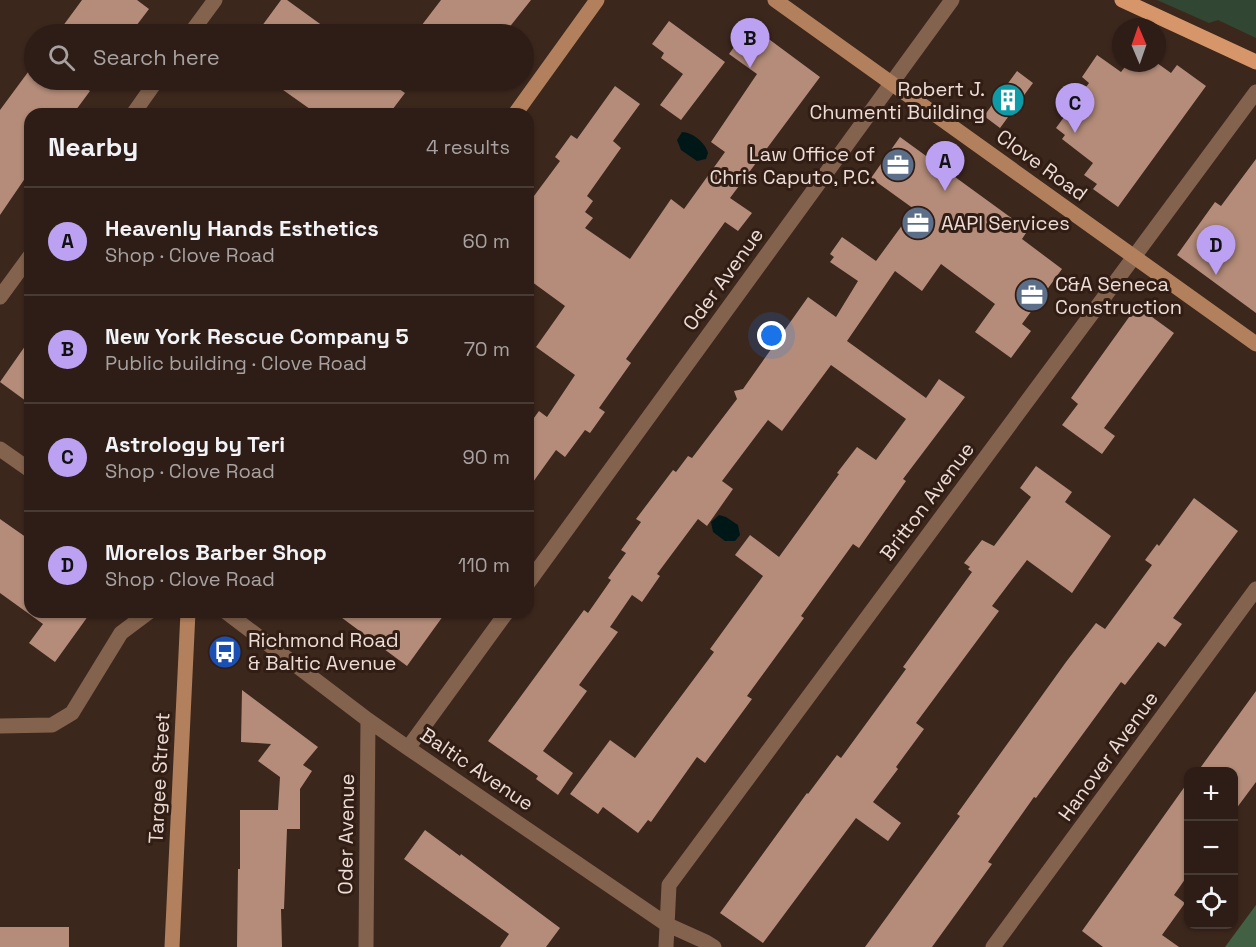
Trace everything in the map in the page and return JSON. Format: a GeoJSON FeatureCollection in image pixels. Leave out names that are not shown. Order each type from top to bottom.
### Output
{"type":"FeatureCollection","features":[{"type":"Feature","properties":{"kind":"main road"},"geometry":{"type":"LineString","coordinates":[[1122,0],[1256,62]]}},
{"type":"Feature","properties":{"kind":"street"},"geometry":{"type":"LineString","coordinates":[[197,24],[215,0]]}},
{"type":"Feature","properties":{"kind":"street"},"geometry":{"type":"LineString","coordinates":[[534,88],[597,0]]}},
{"type":"Feature","properties":{"kind":"street","name":"Clove Road"},"geometry":{"type":"LineString","coordinates":[[775,0],[1256,344]]}},
{"type":"Feature","properties":{"kind":"street","name":"Oder Avenue"},"geometry":{"type":"LineString","coordinates":[[534,575],[952,0]]}},
{"type":"Feature","properties":{"kind":"street"},"geometry":{"type":"LineString","coordinates":[[137,108],[150,90]]}},
{"type":"Feature","properties":{"kind":"street"},"geometry":{"type":"LineString","coordinates":[[519,108],[532,90]]}},
{"type":"Feature","properties":{"kind":"street","name":"Britton Avenue"},"geometry":{"type":"LineString","coordinates":[[666,947],[669,885],[1256,92]]}},
{"type":"Feature","properties":{"kind":"street"},"geometry":{"type":"LineString","coordinates":[[0,297],[24,264]]}},
{"type":"Feature","properties":{"kind":"street"},"geometry":{"type":"LineString","coordinates":[[0,449],[24,466]]}},
{"type":"Feature","properties":{"kind":"street","name":"Hanover Avenue"},"geometry":{"type":"LineString","coordinates":[[993,947],[1256,589]]}},
{"type":"Feature","properties":{"kind":"street"},"geometry":{"type":"LineString","coordinates":[[0,726],[52,725],[72,712],[121,633],[141,618]]}},
{"type":"Feature","properties":{"kind":"street","name":"Targee Street"},"geometry":{"type":"LineString","coordinates":[[172,947],[188,618]]}},
{"type":"Feature","properties":{"kind":"street","name":"Baltic Avenue"},"geometry":{"type":"LineString","coordinates":[[234,618],[408,748],[666,924],[714,947]]}},
{"type":"Feature","properties":{"kind":"street"},"geometry":{"type":"LineString","coordinates":[[408,748],[503,618]]}},
{"type":"Feature","properties":{"kind":"street","name":"Oder Avenue"},"geometry":{"type":"LineString","coordinates":[[366,947],[368,720]]}},
{"type":"Feature","properties":{"kind":"green space"},"geometry":{"type":"Polygon","coordinates":[[[1157,0],[1256,0],[1256,38],[1218,20],[1209,23],[1157,0]]]}},
{"type":"Feature","properties":{"kind":"green space"},"geometry":{"type":"Polygon","coordinates":[[[1256,905],[1256,947],[1225,947],[1256,905]]]}},
{"type":"Feature","properties":{"kind":"shaded area"},"geometry":{"type":"Polygon","coordinates":[[[682,132],[702,142],[708,153],[706,159],[697,161],[681,150],[677,140],[682,132]]]}},
{"type":"Feature","properties":{"kind":"shaded area"},"geometry":{"type":"Polygon","coordinates":[[[719,515],[738,525],[740,535],[735,541],[725,541],[713,532],[711,522],[719,515]]]}},
{"type":"Feature","properties":{"kind":"building"},"geometry":{"type":"Polygon","coordinates":[[[82,0],[137,0],[149,9],[138,24],[64,24],[82,0]]]}},
{"type":"Feature","properties":{"kind":"building"},"geometry":{"type":"Polygon","coordinates":[[[281,0],[287,0],[320,24],[263,24],[281,0]]]}},
{"type":"Feature","properties":{"kind":"building"},"geometry":{"type":"Polygon","coordinates":[[[441,0],[531,0],[512,24],[423,24],[441,0]]]}},
{"type":"Feature","properties":{"kind":"building"},"geometry":{"type":"Polygon","coordinates":[[[669,21],[725,62],[681,120],[660,105],[683,74],[661,58],[664,53],[652,44],[669,21]]]}},
{"type":"Feature","properties":{"kind":"building"},"geometry":{"type":"Polygon","coordinates":[[[750,25],[820,77],[730,198],[752,213],[738,231],[725,222],[626,359],[631,363],[599,408],[605,412],[590,433],[585,430],[565,457],[556,450],[534,481],[534,418],[539,411],[547,417],[575,375],[536,347],[565,306],[534,283],[534,196],[560,161],[555,157],[571,135],[577,139],[615,86],[640,104],[613,141],[621,148],[587,196],[593,201],[585,212],[593,218],[585,228],[630,259],[671,199],[684,209],[725,152],[711,142],[757,74],[729,54],[750,25]]]}},
{"type":"Feature","properties":{"kind":"building"},"geometry":{"type":"Polygon","coordinates":[[[1097,55],[1112,66],[1112,72],[1166,72],[1166,69],[1171,73],[1177,65],[1206,86],[1118,207],[1093,189],[1097,184],[1084,175],[1093,163],[1062,139],[1065,135],[1056,128],[1089,83],[1082,77],[1097,55]]]}},
{"type":"Feature","properties":{"kind":"building","name":"Robert J. Chumenti Building"},"geometry":{"type":"Polygon","coordinates":[[[1017,71],[1033,83],[1000,128],[984,116],[1017,71]]]}},
{"type":"Feature","properties":{"kind":"building"},"geometry":{"type":"Polygon","coordinates":[[[24,78],[24,90],[90,91],[77,108],[24,108],[24,180],[0,215],[0,110],[24,78]]]}},
{"type":"Feature","properties":{"kind":"building"},"geometry":{"type":"Polygon","coordinates":[[[283,90],[401,90],[405,93],[394,108],[309,108],[283,90]]]}},
{"type":"Feature","properties":{"kind":"building"},"geometry":{"type":"Polygon","coordinates":[[[900,137],[1028,230],[1022,239],[1062,269],[1022,324],[1031,331],[1011,358],[975,332],[995,304],[941,264],[922,291],[895,271],[847,341],[926,398],[939,379],[965,397],[903,479],[906,481],[859,548],[853,544],[801,616],[804,618],[747,696],[752,699],[705,763],[697,757],[651,822],[648,820],[638,833],[603,807],[598,814],[570,794],[610,740],[635,758],[714,652],[710,649],[763,576],[735,555],[750,535],[779,557],[857,447],[876,460],[906,419],[831,365],[782,431],[768,420],[722,481],[733,489],[707,526],[698,519],[657,574],[660,576],[642,602],[632,595],[610,627],[618,632],[579,685],[587,691],[543,751],[573,773],[558,795],[536,779],[538,776],[488,741],[584,610],[588,613],[611,580],[608,578],[626,553],[621,550],[641,522],[636,519],[673,470],[676,472],[688,456],[692,458],[737,399],[734,391],[743,389],[808,297],[836,317],[858,281],[830,262],[834,257],[830,254],[842,237],[876,261],[914,209],[871,178],[900,137]]]}},
{"type":"Feature","properties":{"kind":"building"},"geometry":{"type":"Polygon","coordinates":[[[1256,159],[1256,313],[1177,255],[1215,202],[1221,206],[1256,159]]]}},
{"type":"Feature","properties":{"kind":"building"},"geometry":{"type":"Polygon","coordinates":[[[1137,306],[1174,333],[1104,428],[1115,436],[1102,454],[1062,425],[1078,404],[1071,398],[1137,306]]]}},
{"type":"Feature","properties":{"kind":"building"},"geometry":{"type":"Polygon","coordinates":[[[24,348],[24,400],[0,382],[24,348]]]}},
{"type":"Feature","properties":{"kind":"building"},"geometry":{"type":"Polygon","coordinates":[[[1036,466],[1072,492],[1065,502],[1111,536],[1072,593],[1027,560],[992,606],[999,611],[916,723],[924,729],[873,802],[901,823],[888,841],[856,818],[763,943],[720,913],[807,793],[837,755],[841,758],[906,669],[903,667],[972,572],[968,569],[970,567],[964,563],[982,540],[994,546],[1031,497],[1020,488],[1036,466]]]}},
{"type":"Feature","properties":{"kind":"building"},"geometry":{"type":"Polygon","coordinates":[[[1194,498],[1238,531],[1173,618],[1182,624],[1165,647],[1158,642],[1125,685],[1121,682],[1036,798],[1034,797],[988,862],[992,864],[932,947],[865,947],[960,816],[957,814],[1066,662],[1096,623],[1105,629],[1152,565],[1145,560],[1157,544],[1159,546],[1194,498]]]}},
{"type":"Feature","properties":{"kind":"building"},"geometry":{"type":"Polygon","coordinates":[[[0,519],[24,536],[24,610],[0,593],[0,519]]]}},
{"type":"Feature","properties":{"kind":"building"},"geometry":{"type":"Polygon","coordinates":[[[35,618],[87,618],[55,662],[29,643],[43,624],[35,618]]]}},
{"type":"Feature","properties":{"kind":"building"},"geometry":{"type":"Polygon","coordinates":[[[342,618],[442,618],[407,666],[342,618]]]}},
{"type":"Feature","properties":{"kind":"building"},"geometry":{"type":"Polygon","coordinates":[[[242,690],[318,747],[303,765],[312,771],[300,789],[300,829],[287,829],[284,909],[281,909],[282,947],[237,947],[240,810],[278,810],[280,777],[258,761],[271,744],[241,742],[242,690]]]}},
{"type":"Feature","properties":{"kind":"building"},"geometry":{"type":"Polygon","coordinates":[[[1256,691],[1256,782],[1238,806],[1238,767],[1201,767],[1256,691]]]}},
{"type":"Feature","properties":{"kind":"building"},"geometry":{"type":"Polygon","coordinates":[[[1184,788],[1184,881],[1174,895],[1184,904],[1162,935],[1179,947],[1103,947],[1082,931],[1184,788]]]}},
{"type":"Feature","properties":{"kind":"building"},"geometry":{"type":"Polygon","coordinates":[[[425,830],[560,928],[546,947],[500,947],[509,934],[404,859],[425,830]]]}},
{"type":"Feature","properties":{"kind":"building"},"geometry":{"type":"Polygon","coordinates":[[[0,927],[69,927],[69,947],[0,947],[0,927]]]}},
{"type":"Feature","properties":{"kind":"place","name":"New York Rescue Company 5"},"geometry":{"type":"Point","coordinates":[750,68]}},
{"type":"Feature","properties":{"kind":"place","name":"Robert J. Chumenti Building"},"geometry":{"type":"Point","coordinates":[1008,100]}},
{"type":"Feature","properties":{"kind":"place","name":"Astrology by Teri"},"geometry":{"type":"Point","coordinates":[1075,133]}},
{"type":"Feature","properties":{"kind":"place","name":"Law Office of Chris Caputo, P.C."},"geometry":{"type":"Point","coordinates":[898,165]}},
{"type":"Feature","properties":{"kind":"place","name":"Heavenly Hands Esthetics"},"geometry":{"type":"Point","coordinates":[945,191]}},
{"type":"Feature","properties":{"kind":"place","name":"AAPI Services"},"geometry":{"type":"Point","coordinates":[918,223]}},
{"type":"Feature","properties":{"kind":"place","name":"Morelos Barber Shop"},"geometry":{"type":"Point","coordinates":[1216,275]}},
{"type":"Feature","properties":{"kind":"place","name":"C&A Seneca Construction"},"geometry":{"type":"Point","coordinates":[1032,295]}},
{"type":"Feature","properties":{"kind":"place","name":"Richmond Road & Baltic Avenue"},"geometry":{"type":"Point","coordinates":[225,652]}}]}
